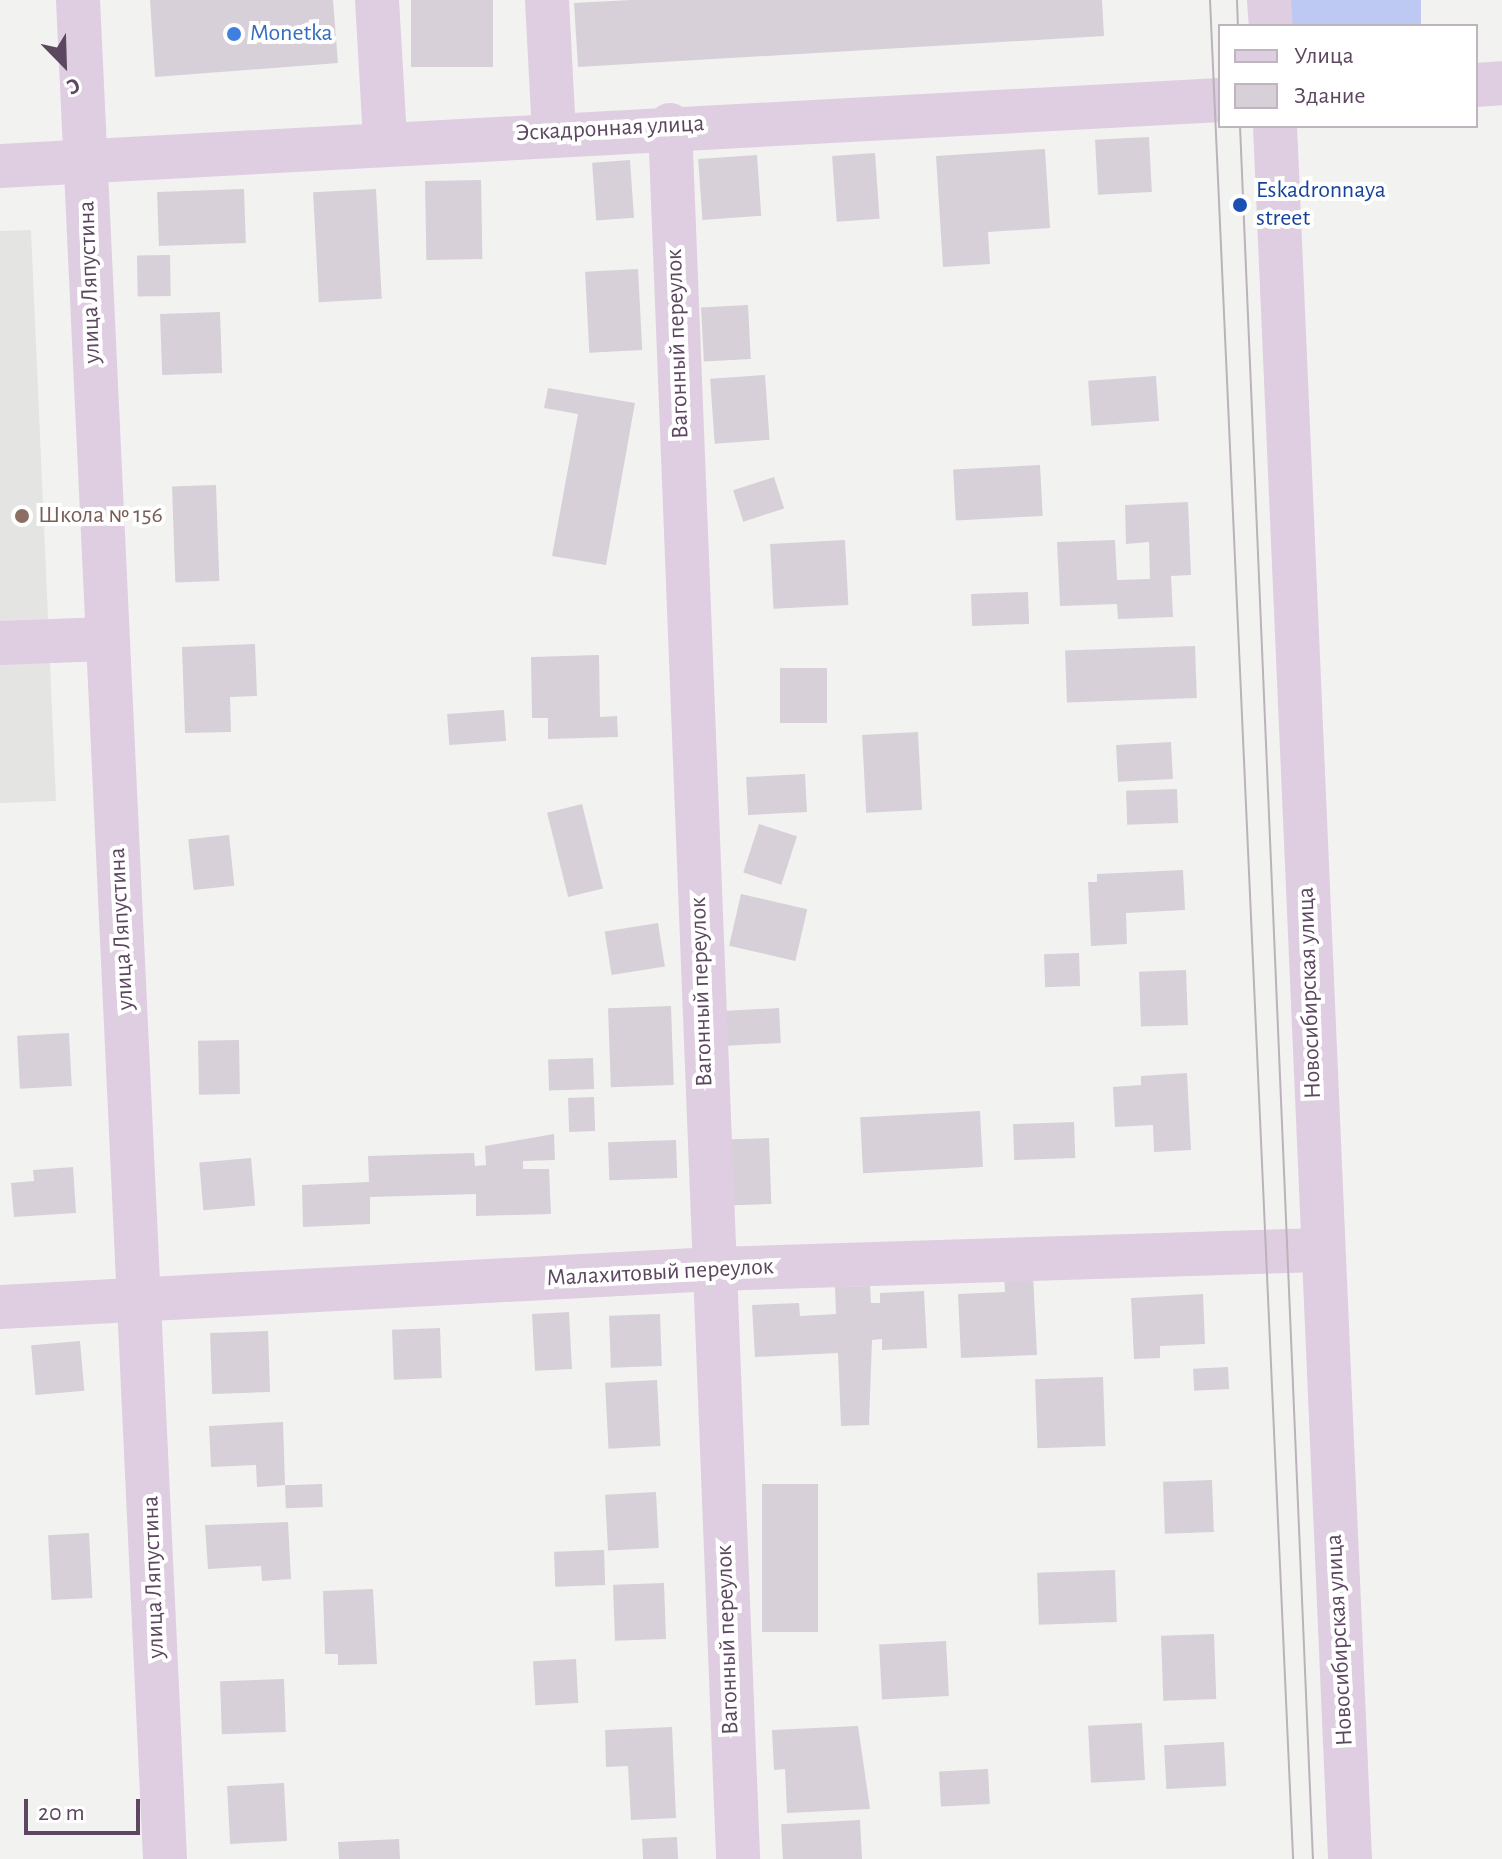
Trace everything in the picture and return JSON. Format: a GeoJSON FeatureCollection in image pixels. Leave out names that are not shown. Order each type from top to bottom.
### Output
{"type":"FeatureCollection","features":[{"type":"Feature","properties":{"kind":"street","name":"улица Ляпустина"},"geometry":{"type":"LineString","coordinates":[[78,0],[105,639],[144,1301],[165,1859]]}},
{"type":"Feature","properties":{"kind":"street"},"geometry":{"type":"LineString","coordinates":[[377,0],[385,140]]}},
{"type":"Feature","properties":{"kind":"street"},"geometry":{"type":"LineString","coordinates":[[547,0],[554,132]]}},
{"type":"Feature","properties":{"kind":"street"},"geometry":{"type":"LineString","coordinates":[[1269,0],[1271,24]]}},
{"type":"Feature","properties":{"kind":"street"},"geometry":{"type":"LineString","coordinates":[[1478,85],[1502,83]]}},
{"type":"Feature","properties":{"kind":"street","name":"Эскадронная улица"},"geometry":{"type":"LineString","coordinates":[[0,166],[385,140],[1218,100]]}},
{"type":"Feature","properties":{"kind":"street","name":"Вагонный переулок"},"geometry":{"type":"LineString","coordinates":[[670,125],[738,1859]]}},
{"type":"Feature","properties":{"kind":"street","name":"Новосибирская улица"},"geometry":{"type":"LineString","coordinates":[[1275,128],[1321,1250],[1350,1859]]}},
{"type":"Feature","properties":{"kind":"street"},"geometry":{"type":"LineString","coordinates":[[0,643],[105,639]]}},
{"type":"Feature","properties":{"kind":"street","name":"Малахитовый переулок"},"geometry":{"type":"LineString","coordinates":[[0,1307],[713,1269],[1321,1250]]}},
{"type":"Feature","properties":{"kind":"shaded area"},"geometry":{"type":"Polygon","coordinates":[[[1290,0],[1421,0],[1421,24],[1290,24],[1290,0]]]}},
{"type":"Feature","properties":{"kind":"shaded area","name":"Школа № 156"},"geometry":{"type":"Polygon","coordinates":[[[31,230],[56,801],[0,803],[0,231],[31,230]]]}},
{"type":"Feature","properties":{"kind":"building"},"geometry":{"type":"Polygon","coordinates":[[[150,0],[333,0],[338,63],[155,77],[150,0]]]}},
{"type":"Feature","properties":{"kind":"building"},"geometry":{"type":"Polygon","coordinates":[[[411,0],[493,0],[493,67],[411,67],[411,0]]]}},
{"type":"Feature","properties":{"kind":"building"},"geometry":{"type":"Polygon","coordinates":[[[631,0],[1102,0],[1104,36],[578,67],[574,3],[631,0]]]}},
{"type":"Feature","properties":{"kind":"building"},"geometry":{"type":"Polygon","coordinates":[[[1149,137],[1152,192],[1098,195],[1095,140],[1149,137]]]}},
{"type":"Feature","properties":{"kind":"building"},"geometry":{"type":"Polygon","coordinates":[[[1045,149],[1050,228],[988,232],[990,264],[943,267],[936,156],[1045,149]]]}},
{"type":"Feature","properties":{"kind":"building"},"geometry":{"type":"Polygon","coordinates":[[[875,153],[880,219],[837,222],[832,156],[875,153]]]}},
{"type":"Feature","properties":{"kind":"building"},"geometry":{"type":"Polygon","coordinates":[[[757,155],[761,216],[702,220],[698,159],[757,155]]]}},
{"type":"Feature","properties":{"kind":"building"},"geometry":{"type":"Polygon","coordinates":[[[630,160],[634,218],[596,221],[592,163],[630,160]]]}},
{"type":"Feature","properties":{"kind":"building"},"geometry":{"type":"Polygon","coordinates":[[[481,180],[482,259],[426,260],[425,181],[481,180]]]}},
{"type":"Feature","properties":{"kind":"building"},"geometry":{"type":"Polygon","coordinates":[[[244,189],[246,243],[159,246],[157,192],[244,189]]]}},
{"type":"Feature","properties":{"kind":"building"},"geometry":{"type":"Polygon","coordinates":[[[376,189],[382,299],[319,302],[313,192],[376,189]]]}},
{"type":"Feature","properties":{"kind":"building"},"geometry":{"type":"Polygon","coordinates":[[[170,255],[171,296],[138,297],[137,256],[170,255]]]}},
{"type":"Feature","properties":{"kind":"building"},"geometry":{"type":"Polygon","coordinates":[[[638,269],[642,350],[589,353],[585,272],[638,269]]]}},
{"type":"Feature","properties":{"kind":"building"},"geometry":{"type":"Polygon","coordinates":[[[748,305],[751,359],[704,361],[701,307],[748,305]]]}},
{"type":"Feature","properties":{"kind":"building"},"geometry":{"type":"Polygon","coordinates":[[[220,312],[222,373],[162,375],[160,314],[220,312]]]}},
{"type":"Feature","properties":{"kind":"building"},"geometry":{"type":"Polygon","coordinates":[[[765,375],[770,440],[715,444],[710,379],[765,375]]]}},
{"type":"Feature","properties":{"kind":"building"},"geometry":{"type":"Polygon","coordinates":[[[1156,376],[1159,421],[1091,426],[1088,381],[1156,376]]]}},
{"type":"Feature","properties":{"kind":"building"},"geometry":{"type":"Polygon","coordinates":[[[548,388],[635,403],[606,565],[552,556],[578,414],[544,408],[548,388]]]}},
{"type":"Feature","properties":{"kind":"building"},"geometry":{"type":"Polygon","coordinates":[[[1040,465],[1043,516],[956,520],[953,470],[1040,465]]]}},
{"type":"Feature","properties":{"kind":"building"},"geometry":{"type":"Polygon","coordinates":[[[774,477],[784,508],[743,522],[733,490],[774,477]]]}},
{"type":"Feature","properties":{"kind":"building"},"geometry":{"type":"Polygon","coordinates":[[[216,485],[219,581],[175,582],[172,487],[216,485]]]}},
{"type":"Feature","properties":{"kind":"building"},"geometry":{"type":"Polygon","coordinates":[[[1188,502],[1191,575],[1171,576],[1173,617],[1118,619],[1117,604],[1060,606],[1057,542],[1115,540],[1117,580],[1150,579],[1149,542],[1126,544],[1125,505],[1188,502]]]}},
{"type":"Feature","properties":{"kind":"building"},"geometry":{"type":"Polygon","coordinates":[[[845,540],[848,605],[774,609],[770,544],[845,540]]]}},
{"type":"Feature","properties":{"kind":"building"},"geometry":{"type":"Polygon","coordinates":[[[1028,592],[1029,624],[972,626],[971,594],[1028,592]]]}},
{"type":"Feature","properties":{"kind":"building"},"geometry":{"type":"Polygon","coordinates":[[[255,644],[257,696],[230,697],[231,732],[185,733],[182,647],[255,644]]]}},
{"type":"Feature","properties":{"kind":"building"},"geometry":{"type":"Polygon","coordinates":[[[1195,646],[1197,698],[1067,703],[1065,651],[1195,646]]]}},
{"type":"Feature","properties":{"kind":"building"},"geometry":{"type":"Polygon","coordinates":[[[599,655],[600,717],[617,716],[618,737],[548,739],[548,718],[532,718],[531,657],[599,655]]]}},
{"type":"Feature","properties":{"kind":"building"},"geometry":{"type":"Polygon","coordinates":[[[780,668],[827,668],[827,723],[780,723],[780,668]]]}},
{"type":"Feature","properties":{"kind":"building"},"geometry":{"type":"Polygon","coordinates":[[[504,710],[506,741],[449,745],[447,714],[504,710]]]}},
{"type":"Feature","properties":{"kind":"building"},"geometry":{"type":"Polygon","coordinates":[[[918,732],[922,810],[866,813],[862,735],[918,732]]]}},
{"type":"Feature","properties":{"kind":"building"},"geometry":{"type":"Polygon","coordinates":[[[1171,742],[1173,779],[1118,782],[1116,745],[1171,742]]]}},
{"type":"Feature","properties":{"kind":"building"},"geometry":{"type":"Polygon","coordinates":[[[805,774],[807,812],[748,815],[746,777],[805,774]]]}},
{"type":"Feature","properties":{"kind":"building"},"geometry":{"type":"Polygon","coordinates":[[[1177,789],[1178,823],[1127,825],[1126,791],[1177,789]]]}},
{"type":"Feature","properties":{"kind":"building"},"geometry":{"type":"Polygon","coordinates":[[[582,804],[603,888],[568,897],[547,813],[582,804]]]}},
{"type":"Feature","properties":{"kind":"building"},"geometry":{"type":"Polygon","coordinates":[[[759,824],[797,836],[781,885],[743,873],[759,824]]]}},
{"type":"Feature","properties":{"kind":"building"},"geometry":{"type":"Polygon","coordinates":[[[229,835],[234,886],[194,890],[188,839],[229,835]]]}},
{"type":"Feature","properties":{"kind":"building"},"geometry":{"type":"Polygon","coordinates":[[[1183,870],[1185,910],[1126,913],[1127,944],[1091,946],[1088,882],[1097,882],[1097,874],[1183,870]]]}},
{"type":"Feature","properties":{"kind":"building"},"geometry":{"type":"Polygon","coordinates":[[[741,894],[807,909],[795,961],[729,946],[741,894]]]}},
{"type":"Feature","properties":{"kind":"building"},"geometry":{"type":"Polygon","coordinates":[[[658,923],[665,966],[612,975],[605,931],[658,923]]]}},
{"type":"Feature","properties":{"kind":"building"},"geometry":{"type":"Polygon","coordinates":[[[1079,953],[1080,986],[1045,987],[1044,954],[1079,953]]]}},
{"type":"Feature","properties":{"kind":"building"},"geometry":{"type":"Polygon","coordinates":[[[1186,970],[1188,1025],[1141,1027],[1139,972],[1186,970]]]}},
{"type":"Feature","properties":{"kind":"building"},"geometry":{"type":"Polygon","coordinates":[[[671,1006],[674,1085],[611,1087],[608,1008],[671,1006]]]}},
{"type":"Feature","properties":{"kind":"building"},"geometry":{"type":"Polygon","coordinates":[[[779,1008],[781,1043],[724,1046],[722,1011],[779,1008]]]}},
{"type":"Feature","properties":{"kind":"building"},"geometry":{"type":"Polygon","coordinates":[[[69,1033],[72,1086],[20,1089],[17,1036],[69,1033]]]}},
{"type":"Feature","properties":{"kind":"building"},"geometry":{"type":"Polygon","coordinates":[[[239,1040],[240,1094],[199,1095],[198,1041],[239,1040]]]}},
{"type":"Feature","properties":{"kind":"building"},"geometry":{"type":"Polygon","coordinates":[[[593,1058],[594,1089],[549,1091],[548,1060],[593,1058]]]}},
{"type":"Feature","properties":{"kind":"building"},"geometry":{"type":"Polygon","coordinates":[[[1187,1073],[1191,1150],[1154,1152],[1153,1125],[1115,1127],[1113,1087],[1141,1085],[1141,1076],[1187,1073]]]}},
{"type":"Feature","properties":{"kind":"building"},"geometry":{"type":"Polygon","coordinates":[[[594,1097],[595,1131],[569,1132],[568,1098],[594,1097]]]}},
{"type":"Feature","properties":{"kind":"building"},"geometry":{"type":"Polygon","coordinates":[[[980,1111],[983,1167],[863,1173],[860,1117],[980,1111]]]}},
{"type":"Feature","properties":{"kind":"building"},"geometry":{"type":"Polygon","coordinates":[[[1074,1122],[1075,1158],[1014,1160],[1013,1124],[1074,1122]]]}},
{"type":"Feature","properties":{"kind":"building"},"geometry":{"type":"Polygon","coordinates":[[[554,1134],[555,1160],[523,1161],[523,1169],[549,1169],[551,1214],[476,1216],[476,1194],[370,1197],[370,1224],[303,1227],[302,1185],[369,1182],[368,1156],[474,1153],[475,1166],[486,1165],[485,1146],[554,1134]]]}},
{"type":"Feature","properties":{"kind":"building"},"geometry":{"type":"Polygon","coordinates":[[[769,1138],[771,1204],[728,1205],[726,1140],[769,1138]]]}},
{"type":"Feature","properties":{"kind":"building"},"geometry":{"type":"Polygon","coordinates":[[[676,1140],[677,1178],[609,1180],[608,1142],[676,1140]]]}},
{"type":"Feature","properties":{"kind":"building"},"geometry":{"type":"Polygon","coordinates":[[[251,1158],[255,1206],[203,1210],[199,1163],[251,1158]]]}},
{"type":"Feature","properties":{"kind":"building"},"geometry":{"type":"Polygon","coordinates":[[[73,1167],[76,1213],[14,1217],[11,1183],[34,1181],[33,1170],[73,1167]]]}},
{"type":"Feature","properties":{"kind":"building"},"geometry":{"type":"Polygon","coordinates":[[[1033,1275],[1037,1355],[961,1358],[958,1294],[1005,1292],[1004,1276],[1033,1275]]]}},
{"type":"Feature","properties":{"kind":"building"},"geometry":{"type":"Polygon","coordinates":[[[870,1286],[871,1303],[880,1303],[880,1293],[924,1291],[927,1348],[882,1350],[882,1339],[872,1340],[869,1425],[841,1426],[838,1353],[755,1357],[752,1305],[799,1303],[800,1316],[836,1314],[835,1287],[870,1286]]]}},
{"type":"Feature","properties":{"kind":"building"},"geometry":{"type":"Polygon","coordinates":[[[1203,1294],[1205,1344],[1160,1346],[1160,1358],[1134,1359],[1131,1298],[1203,1294]]]}},
{"type":"Feature","properties":{"kind":"building"},"geometry":{"type":"Polygon","coordinates":[[[569,1312],[572,1369],[535,1371],[532,1314],[569,1312]]]}},
{"type":"Feature","properties":{"kind":"building"},"geometry":{"type":"Polygon","coordinates":[[[660,1314],[662,1366],[611,1368],[609,1316],[660,1314]]]}},
{"type":"Feature","properties":{"kind":"building"},"geometry":{"type":"Polygon","coordinates":[[[440,1328],[442,1378],[394,1380],[392,1330],[440,1328]]]}},
{"type":"Feature","properties":{"kind":"building"},"geometry":{"type":"Polygon","coordinates":[[[268,1331],[270,1392],[212,1394],[210,1333],[268,1331]]]}},
{"type":"Feature","properties":{"kind":"building"},"geometry":{"type":"Polygon","coordinates":[[[80,1341],[84,1391],[36,1395],[31,1345],[80,1341]]]}},
{"type":"Feature","properties":{"kind":"building"},"geometry":{"type":"Polygon","coordinates":[[[1228,1367],[1229,1389],[1194,1391],[1193,1369],[1228,1367]]]}},
{"type":"Feature","properties":{"kind":"building"},"geometry":{"type":"Polygon","coordinates":[[[1103,1377],[1105,1446],[1037,1448],[1035,1379],[1103,1377]]]}},
{"type":"Feature","properties":{"kind":"building"},"geometry":{"type":"Polygon","coordinates":[[[657,1380],[660,1446],[609,1449],[605,1383],[657,1380]]]}},
{"type":"Feature","properties":{"kind":"building"},"geometry":{"type":"Polygon","coordinates":[[[283,1422],[285,1485],[257,1487],[256,1465],[211,1467],[209,1426],[283,1422]]]}},
{"type":"Feature","properties":{"kind":"building"},"geometry":{"type":"Polygon","coordinates":[[[1212,1480],[1214,1532],[1165,1534],[1163,1482],[1212,1480]]]}},
{"type":"Feature","properties":{"kind":"building"},"geometry":{"type":"Polygon","coordinates":[[[322,1484],[323,1507],[286,1508],[285,1485],[322,1484]]]}},
{"type":"Feature","properties":{"kind":"building"},"geometry":{"type":"Polygon","coordinates":[[[762,1484],[818,1484],[818,1632],[762,1632],[762,1484]]]}},
{"type":"Feature","properties":{"kind":"building"},"geometry":{"type":"Polygon","coordinates":[[[656,1492],[659,1548],[608,1551],[605,1495],[656,1492]]]}},
{"type":"Feature","properties":{"kind":"building"},"geometry":{"type":"Polygon","coordinates":[[[288,1522],[291,1579],[262,1581],[261,1566],[208,1569],[205,1525],[288,1522]]]}},
{"type":"Feature","properties":{"kind":"building"},"geometry":{"type":"Polygon","coordinates":[[[89,1533],[92,1598],[51,1600],[48,1535],[89,1533]]]}},
{"type":"Feature","properties":{"kind":"building"},"geometry":{"type":"Polygon","coordinates":[[[604,1550],[605,1585],[555,1587],[554,1552],[604,1550]]]}},
{"type":"Feature","properties":{"kind":"building"},"geometry":{"type":"Polygon","coordinates":[[[1115,1570],[1117,1622],[1039,1625],[1037,1573],[1115,1570]]]}},
{"type":"Feature","properties":{"kind":"building"},"geometry":{"type":"Polygon","coordinates":[[[664,1583],[666,1639],[615,1641],[613,1585],[664,1583]]]}},
{"type":"Feature","properties":{"kind":"building"},"geometry":{"type":"Polygon","coordinates":[[[373,1589],[377,1664],[338,1665],[338,1654],[325,1654],[323,1591],[373,1589]]]}},
{"type":"Feature","properties":{"kind":"building"},"geometry":{"type":"Polygon","coordinates":[[[1214,1634],[1216,1699],[1163,1701],[1161,1636],[1214,1634]]]}},
{"type":"Feature","properties":{"kind":"building"},"geometry":{"type":"Polygon","coordinates":[[[946,1641],[949,1696],[882,1699],[879,1645],[946,1641]]]}},
{"type":"Feature","properties":{"kind":"building"},"geometry":{"type":"Polygon","coordinates":[[[576,1659],[578,1703],[535,1705],[533,1661],[576,1659]]]}},
{"type":"Feature","properties":{"kind":"building"},"geometry":{"type":"Polygon","coordinates":[[[284,1679],[286,1732],[222,1734],[220,1681],[284,1679]]]}},
{"type":"Feature","properties":{"kind":"building"},"geometry":{"type":"Polygon","coordinates":[[[1142,1723],[1145,1780],[1091,1783],[1088,1726],[1142,1723]]]}},
{"type":"Feature","properties":{"kind":"building"},"geometry":{"type":"Polygon","coordinates":[[[858,1726],[870,1809],[787,1813],[785,1769],[774,1770],[772,1730],[858,1726]]]}},
{"type":"Feature","properties":{"kind":"building"},"geometry":{"type":"Polygon","coordinates":[[[672,1727],[676,1818],[631,1820],[628,1766],[606,1767],[605,1730],[672,1727]]]}},
{"type":"Feature","properties":{"kind":"building"},"geometry":{"type":"Polygon","coordinates":[[[1224,1742],[1226,1786],[1166,1789],[1164,1745],[1224,1742]]]}},
{"type":"Feature","properties":{"kind":"building"},"geometry":{"type":"Polygon","coordinates":[[[988,1769],[990,1804],[941,1807],[939,1772],[988,1769]]]}},
{"type":"Feature","properties":{"kind":"building"},"geometry":{"type":"Polygon","coordinates":[[[284,1783],[287,1841],[230,1844],[227,1786],[284,1783]]]}},
{"type":"Feature","properties":{"kind":"building"},"geometry":{"type":"Polygon","coordinates":[[[860,1820],[862,1859],[783,1859],[781,1824],[860,1820]]]}},
{"type":"Feature","properties":{"kind":"building"},"geometry":{"type":"Polygon","coordinates":[[[677,1837],[678,1859],[643,1859],[642,1839],[677,1837]]]}},
{"type":"Feature","properties":{"kind":"building"},"geometry":{"type":"Polygon","coordinates":[[[399,1839],[400,1859],[339,1859],[338,1842],[399,1839]]]}},
{"type":"Feature","properties":{"kind":"tram line"},"geometry":{"type":"LineString","coordinates":[[1210,0],[1293,1859]]}},
{"type":"Feature","properties":{"kind":"tram line"},"geometry":{"type":"LineString","coordinates":[[1237,0],[1238,24]]}},
{"type":"Feature","properties":{"kind":"tram line"},"geometry":{"type":"LineString","coordinates":[[1240,128],[1313,1859]]}},
{"type":"Feature","properties":{"kind":"place","name":"Monetka"},"geometry":{"type":"Point","coordinates":[234,34]}},
{"type":"Feature","properties":{"kind":"place","name":"Eskadronnaya street"},"geometry":{"type":"Point","coordinates":[1240,205]}},
{"type":"Feature","properties":{"kind":"place","name":"Школа № 156"},"geometry":{"type":"Point","coordinates":[22,516]}}]}
